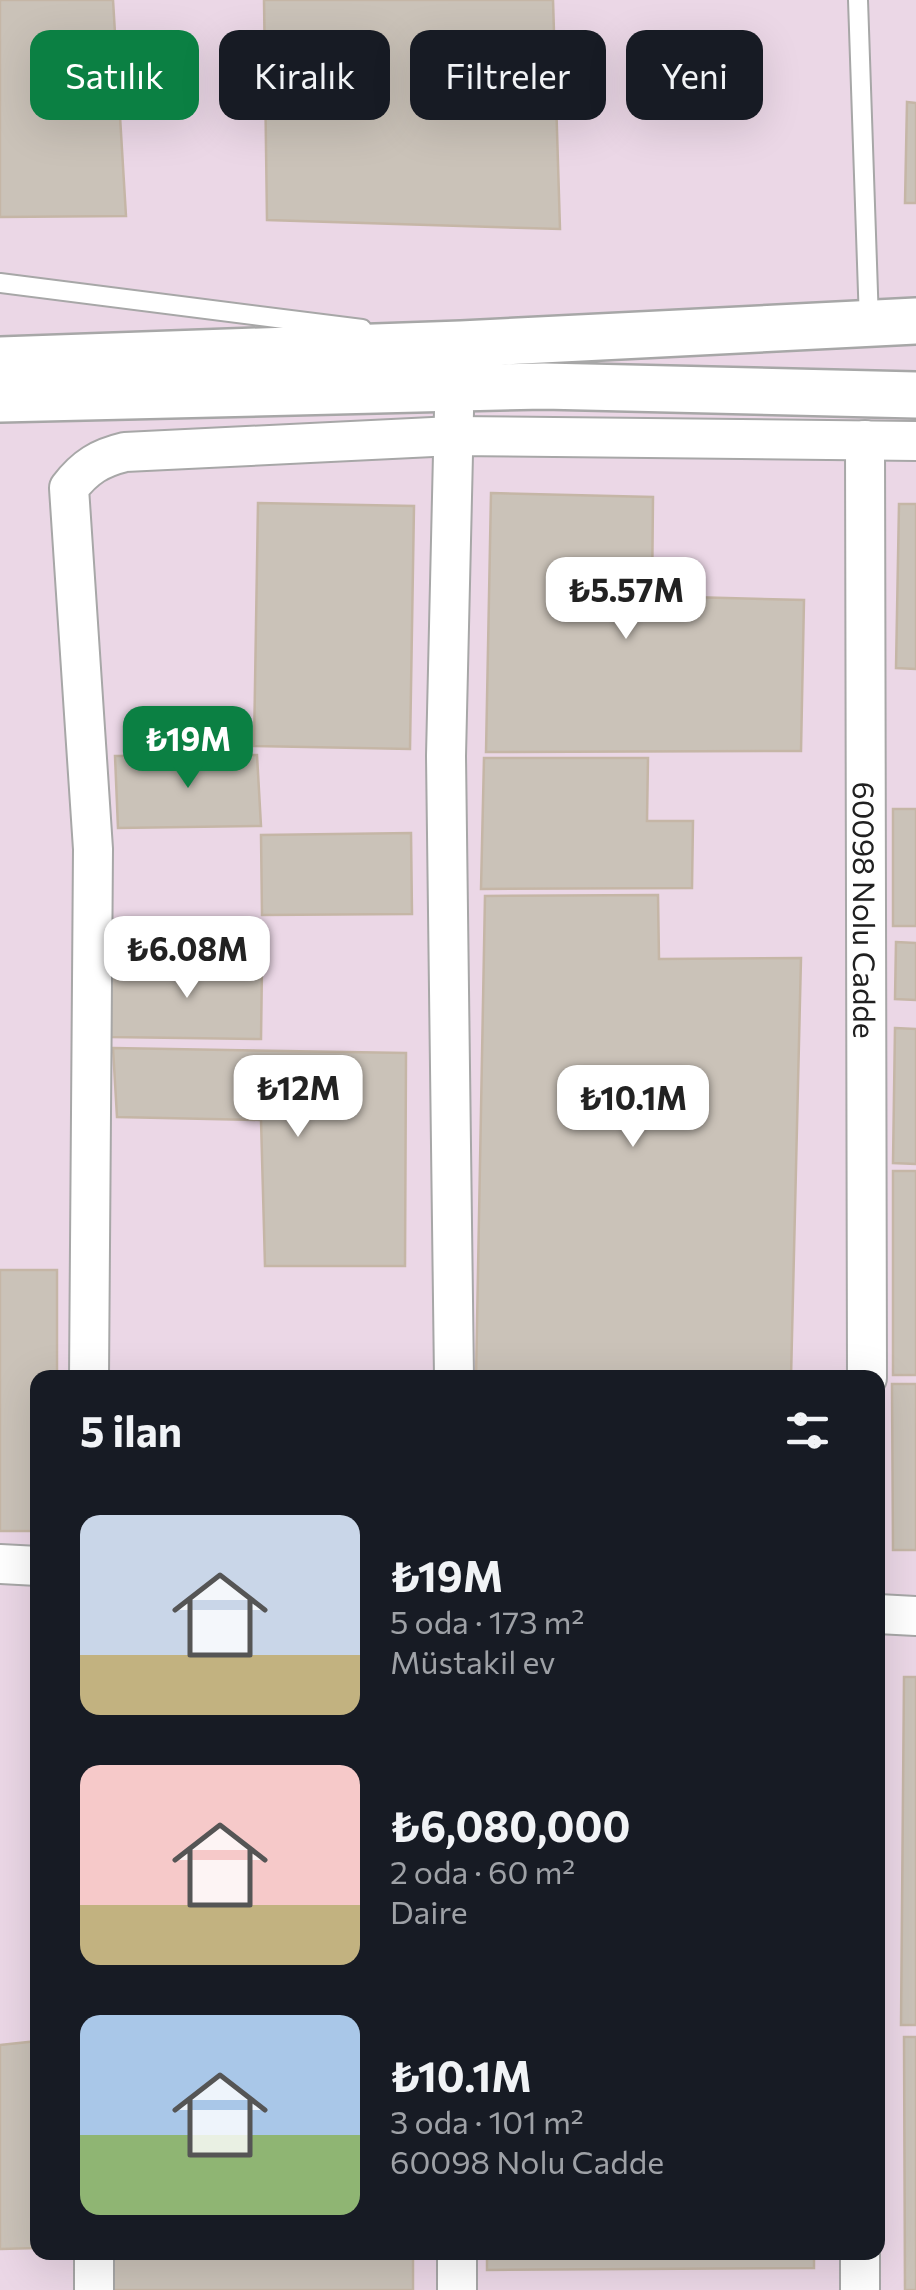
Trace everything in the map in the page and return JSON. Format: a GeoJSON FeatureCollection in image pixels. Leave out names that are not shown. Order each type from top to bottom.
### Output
{"type":"FeatureCollection","features":[{"type":"Feature","properties":{"kind":"street"},"geometry":{"type":"LineString","coordinates":[[0,399],[30,372],[458,366],[869,322],[916,321]]}},
{"type":"Feature","properties":{"kind":"street"},"geometry":{"type":"LineString","coordinates":[[458,366],[544,386],[916,395]]}},
{"type":"Feature","properties":{"kind":"street"},"geometry":{"type":"LineString","coordinates":[[454,1370],[446,756],[458,366]]}},
{"type":"Feature","properties":{"kind":"street"},"geometry":{"type":"LineString","coordinates":[[89,1370],[93,849],[69,488],[92,463],[125,452],[453,436],[916,441]]}},
{"type":"Feature","properties":{"kind":"street","name":"60098 Nolu Cadde"},"geometry":{"type":"LineString","coordinates":[[865,440],[868,1370]]}},
{"type":"Feature","properties":{"kind":"street"},"geometry":{"type":"LineString","coordinates":[[0,1564],[30,1566]]}},
{"type":"Feature","properties":{"kind":"street"},"geometry":{"type":"LineString","coordinates":[[885,1614],[916,1616]]}},
{"type":"Feature","properties":{"kind":"street"},"geometry":{"type":"LineString","coordinates":[[94,2260],[94,2290]]}},
{"type":"Feature","properties":{"kind":"street"},"geometry":{"type":"LineString","coordinates":[[457,2260],[457,2290]]}},
{"type":"Feature","properties":{"kind":"street"},"geometry":{"type":"LineString","coordinates":[[860,2260],[860,2290]]}},
{"type":"Feature","properties":{"kind":"lane"},"geometry":{"type":"LineString","coordinates":[[858,0],[869,322]]}},
{"type":"Feature","properties":{"kind":"lane"},"geometry":{"type":"LineString","coordinates":[[0,283],[240,310],[458,366]]}},
{"type":"Feature","properties":{"kind":"shaded area"},"geometry":{"type":"Polygon","coordinates":[[[0,0],[916,0],[916,2290],[0,2290],[0,0]]]}},
{"type":"Feature","properties":{"kind":"building"},"geometry":{"type":"Polygon","coordinates":[[[0,0],[113,0],[115,30],[30,30],[30,120],[120,120],[126,216],[0,217],[0,0]]]}},
{"type":"Feature","properties":{"kind":"building"},"geometry":{"type":"Polygon","coordinates":[[[264,0],[553,0],[554,30],[410,30],[410,120],[557,120],[560,229],[267,220],[266,120],[390,120],[390,30],[264,30],[264,0]]]}},
{"type":"Feature","properties":{"kind":"building"},"geometry":{"type":"Polygon","coordinates":[[[907,102],[916,103],[916,203],[905,203],[907,102]]]}},
{"type":"Feature","properties":{"kind":"building"},"geometry":{"type":"Polygon","coordinates":[[[491,493],[653,497],[652,596],[804,600],[801,751],[486,752],[491,493]]]}},
{"type":"Feature","properties":{"kind":"building"},"geometry":{"type":"Polygon","coordinates":[[[258,503],[414,506],[410,749],[254,746],[258,503]]]}},
{"type":"Feature","properties":{"kind":"building"},"geometry":{"type":"Polygon","coordinates":[[[899,504],[916,504],[916,669],[896,668],[899,504]]]}},
{"type":"Feature","properties":{"kind":"building"},"geometry":{"type":"Polygon","coordinates":[[[257,755],[261,826],[118,828],[115,756],[257,755]]]}},
{"type":"Feature","properties":{"kind":"building"},"geometry":{"type":"Polygon","coordinates":[[[484,758],[648,758],[647,821],[693,821],[692,888],[481,889],[484,758]]]}},
{"type":"Feature","properties":{"kind":"building"},"geometry":{"type":"Polygon","coordinates":[[[893,809],[916,809],[916,926],[893,926],[893,809]]]}},
{"type":"Feature","properties":{"kind":"building"},"geometry":{"type":"Polygon","coordinates":[[[411,833],[412,914],[262,915],[261,835],[411,833]]]}},
{"type":"Feature","properties":{"kind":"building"},"geometry":{"type":"Polygon","coordinates":[[[658,895],[659,959],[801,958],[791,1370],[476,1370],[485,896],[658,895]]]}},
{"type":"Feature","properties":{"kind":"building"},"geometry":{"type":"Polygon","coordinates":[[[896,942],[916,943],[916,1000],[895,999],[896,942]]]}},
{"type":"Feature","properties":{"kind":"building"},"geometry":{"type":"Polygon","coordinates":[[[112,964],[262,966],[261,1039],[111,1037],[112,964]]]}},
{"type":"Feature","properties":{"kind":"building"},"geometry":{"type":"Polygon","coordinates":[[[895,1028],[916,1029],[916,1164],[893,1163],[895,1028]]]}},
{"type":"Feature","properties":{"kind":"building"},"geometry":{"type":"Polygon","coordinates":[[[113,1048],[406,1053],[405,1266],[265,1266],[261,1120],[117,1117],[113,1048]]]}},
{"type":"Feature","properties":{"kind":"building"},"geometry":{"type":"Polygon","coordinates":[[[893,1171],[916,1171],[916,1375],[893,1375],[893,1171]]]}},
{"type":"Feature","properties":{"kind":"building"},"geometry":{"type":"Polygon","coordinates":[[[0,1270],[57,1270],[57,1370],[30,1370],[30,1531],[0,1531],[0,1270]]]}},
{"type":"Feature","properties":{"kind":"building"},"geometry":{"type":"Polygon","coordinates":[[[892,1384],[916,1384],[916,1550],[893,1550],[892,1384]]]}},
{"type":"Feature","properties":{"kind":"building"},"geometry":{"type":"Polygon","coordinates":[[[904,1677],[916,1677],[916,2025],[901,2025],[904,1677]]]}},
{"type":"Feature","properties":{"kind":"building"},"geometry":{"type":"Polygon","coordinates":[[[904,2037],[916,2037],[916,2290],[905,2290],[904,2037]]]}},
{"type":"Feature","properties":{"kind":"building"},"geometry":{"type":"Polygon","coordinates":[[[30,2042],[30,2248],[0,2249],[0,2045],[30,2042]]]}},
{"type":"Feature","properties":{"kind":"building"},"geometry":{"type":"Polygon","coordinates":[[[108,2260],[413,2260],[413,2290],[108,2290],[108,2260]]]}},
{"type":"Feature","properties":{"kind":"building"},"geometry":{"type":"Polygon","coordinates":[[[487,2260],[814,2260],[814,2268],[487,2270],[487,2260]]]}}]}
